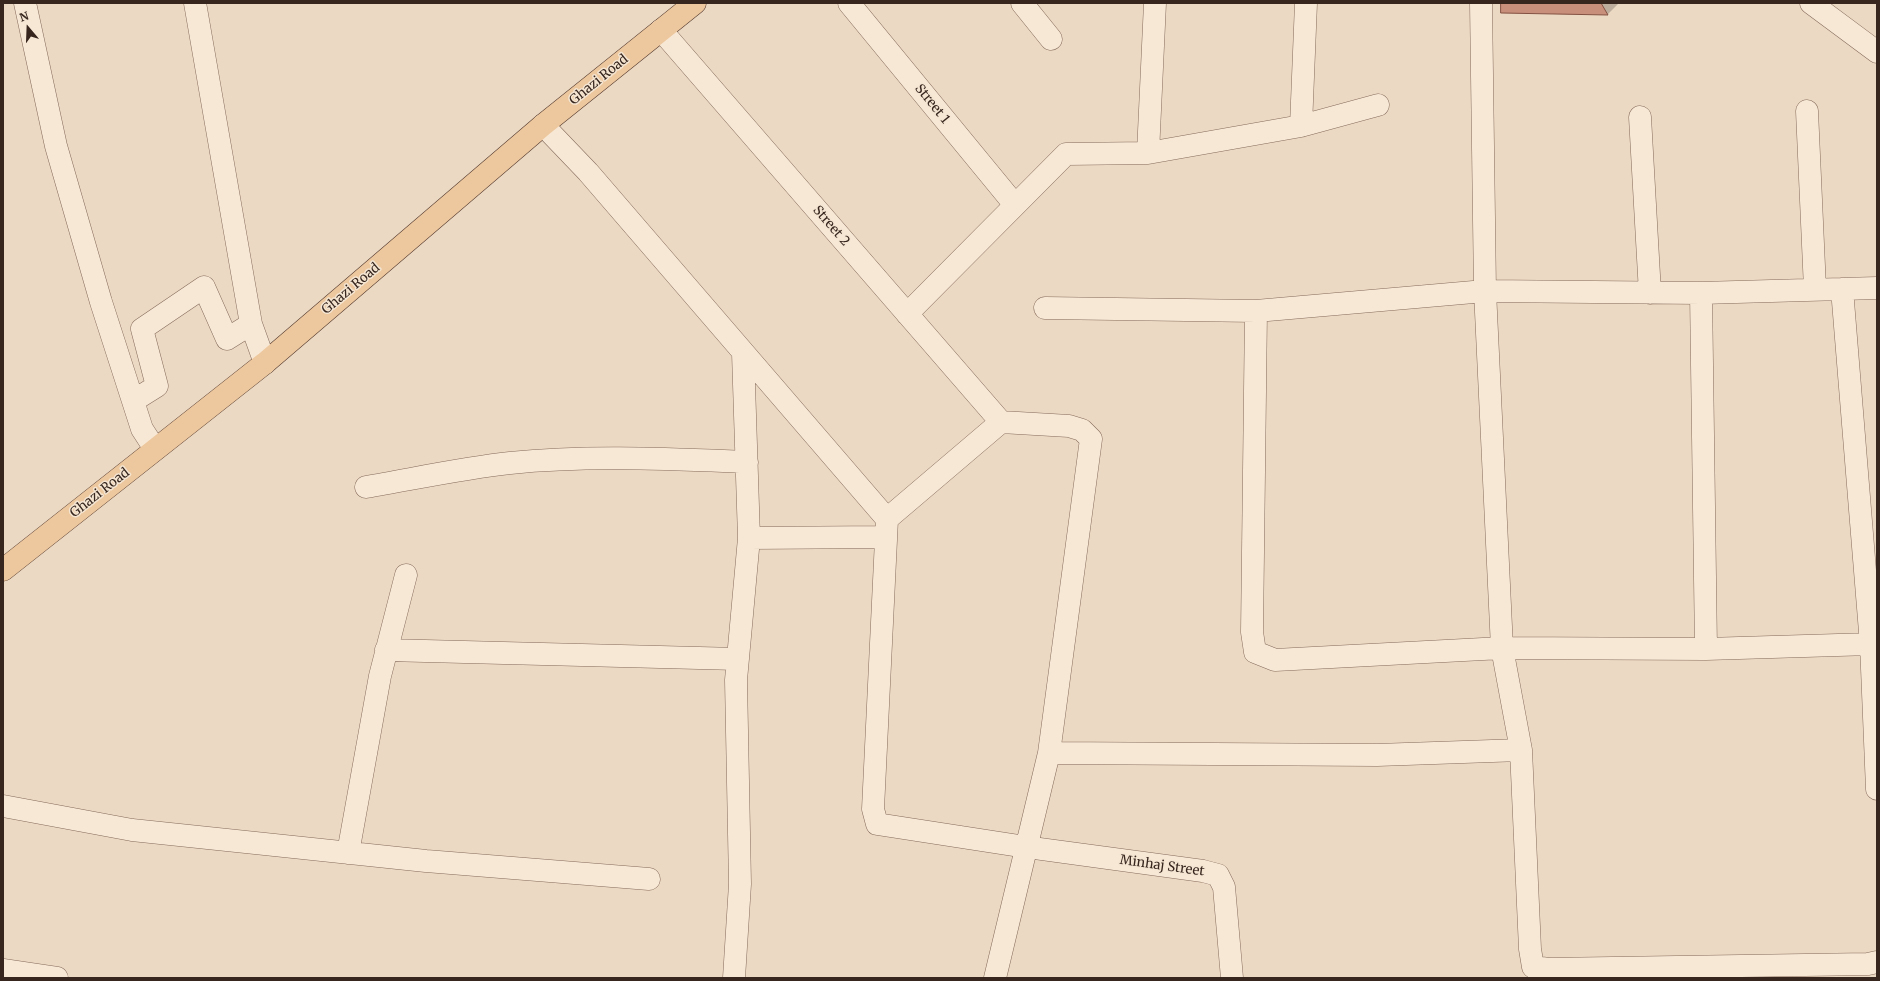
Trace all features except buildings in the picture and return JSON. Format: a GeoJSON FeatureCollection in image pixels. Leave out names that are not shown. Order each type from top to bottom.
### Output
{"type":"FeatureCollection","features":[{"type":"Feature","properties":{"kind":"main road","name":"Ghazi Road"},"geometry":{"type":"LineString","coordinates":[[3,570],[264,363],[543,125],[695,3]]}},
{"type":"Feature","properties":{"kind":"street"},"geometry":{"type":"LineString","coordinates":[[25,3],[56,146],[101,302],[142,429],[155,449]]}},
{"type":"Feature","properties":{"kind":"street"},"geometry":{"type":"LineString","coordinates":[[195,3],[251,324],[264,363]]}},
{"type":"Feature","properties":{"kind":"street","name":"Street 1"},"geometry":{"type":"LineString","coordinates":[[849,3],[1015,205]]}},
{"type":"Feature","properties":{"kind":"street"},"geometry":{"type":"LineString","coordinates":[[1022,3],[1051,39]]}},
{"type":"Feature","properties":{"kind":"street"},"geometry":{"type":"LineString","coordinates":[[1148,153],[1154,3]]}},
{"type":"Feature","properties":{"kind":"street"},"geometry":{"type":"LineString","coordinates":[[1301,126],[1306,3]]}},
{"type":"Feature","properties":{"kind":"street"},"geometry":{"type":"LineString","coordinates":[[1481,3],[1485,291],[1502,648],[1521,750],[1530,949],[1534,967],[1549,969],[1868,964],[1877,962]]}},
{"type":"Feature","properties":{"kind":"street"},"geometry":{"type":"LineString","coordinates":[[1811,3],[1877,52]]}},
{"type":"Feature","properties":{"kind":"street","name":"Street 2"},"geometry":{"type":"LineString","coordinates":[[661,30],[1001,422]]}},
{"type":"Feature","properties":{"kind":"street"},"geometry":{"type":"LineString","coordinates":[[907,314],[1066,154],[1148,153],[1301,126],[1378,105]]}},
{"type":"Feature","properties":{"kind":"street"},"geometry":{"type":"LineString","coordinates":[[1807,111],[1815,290]]}},
{"type":"Feature","properties":{"kind":"street"},"geometry":{"type":"LineString","coordinates":[[1640,117],[1650,293]]}},
{"type":"Feature","properties":{"kind":"street"},"geometry":{"type":"LineString","coordinates":[[543,125],[588,172],[743,353],[886,528],[873,809],[877,824],[1026,848]]}},
{"type":"Feature","properties":{"kind":"street"},"geometry":{"type":"LineString","coordinates":[[133,401],[157,386],[142,329],[204,287],[227,339],[251,324]]}},
{"type":"Feature","properties":{"kind":"street"},"geometry":{"type":"LineString","coordinates":[[1842,288],[1871,644],[1877,789]]}},
{"type":"Feature","properties":{"kind":"street"},"geometry":{"type":"LineString","coordinates":[[1045,308],[1256,311],[1485,291],[1701,293],[1877,288]]}},
{"type":"Feature","properties":{"kind":"street"},"geometry":{"type":"LineString","coordinates":[[1701,293],[1706,649]]}},
{"type":"Feature","properties":{"kind":"street"},"geometry":{"type":"LineString","coordinates":[[1256,311],[1252,632],[1255,652],[1274,660],[1502,648],[1706,649],[1871,644]]}},
{"type":"Feature","properties":{"kind":"street"},"geometry":{"type":"LineString","coordinates":[[734,978],[740,884],[736,680],[749,538],[743,353]]}},
{"type":"Feature","properties":{"kind":"street"},"geometry":{"type":"LineString","coordinates":[[749,538],[886,528],[1001,422],[1069,426],[1082,430],[1091,439],[1049,753],[995,978]]}},
{"type":"Feature","properties":{"kind":"street"},"geometry":{"type":"LineString","coordinates":[[366,487],[516,462],[582,458],[747,462]]}},
{"type":"Feature","properties":{"kind":"street"},"geometry":{"type":"LineString","coordinates":[[348,853],[380,676],[406,575]]}},
{"type":"Feature","properties":{"kind":"street"},"geometry":{"type":"LineString","coordinates":[[386,650],[738,659]]}},
{"type":"Feature","properties":{"kind":"street"},"geometry":{"type":"LineString","coordinates":[[1049,753],[1376,755],[1521,750]]}},
{"type":"Feature","properties":{"kind":"street"},"geometry":{"type":"LineString","coordinates":[[3,806],[132,830],[426,861],[649,880]]}},
{"type":"Feature","properties":{"kind":"street","name":"Minhaj Street"},"geometry":{"type":"LineString","coordinates":[[1026,848],[1203,871],[1218,875],[1224,887],[1232,978]]}},
{"type":"Feature","properties":{"kind":"street"},"geometry":{"type":"LineString","coordinates":[[3,970],[57,978]]}}]}
